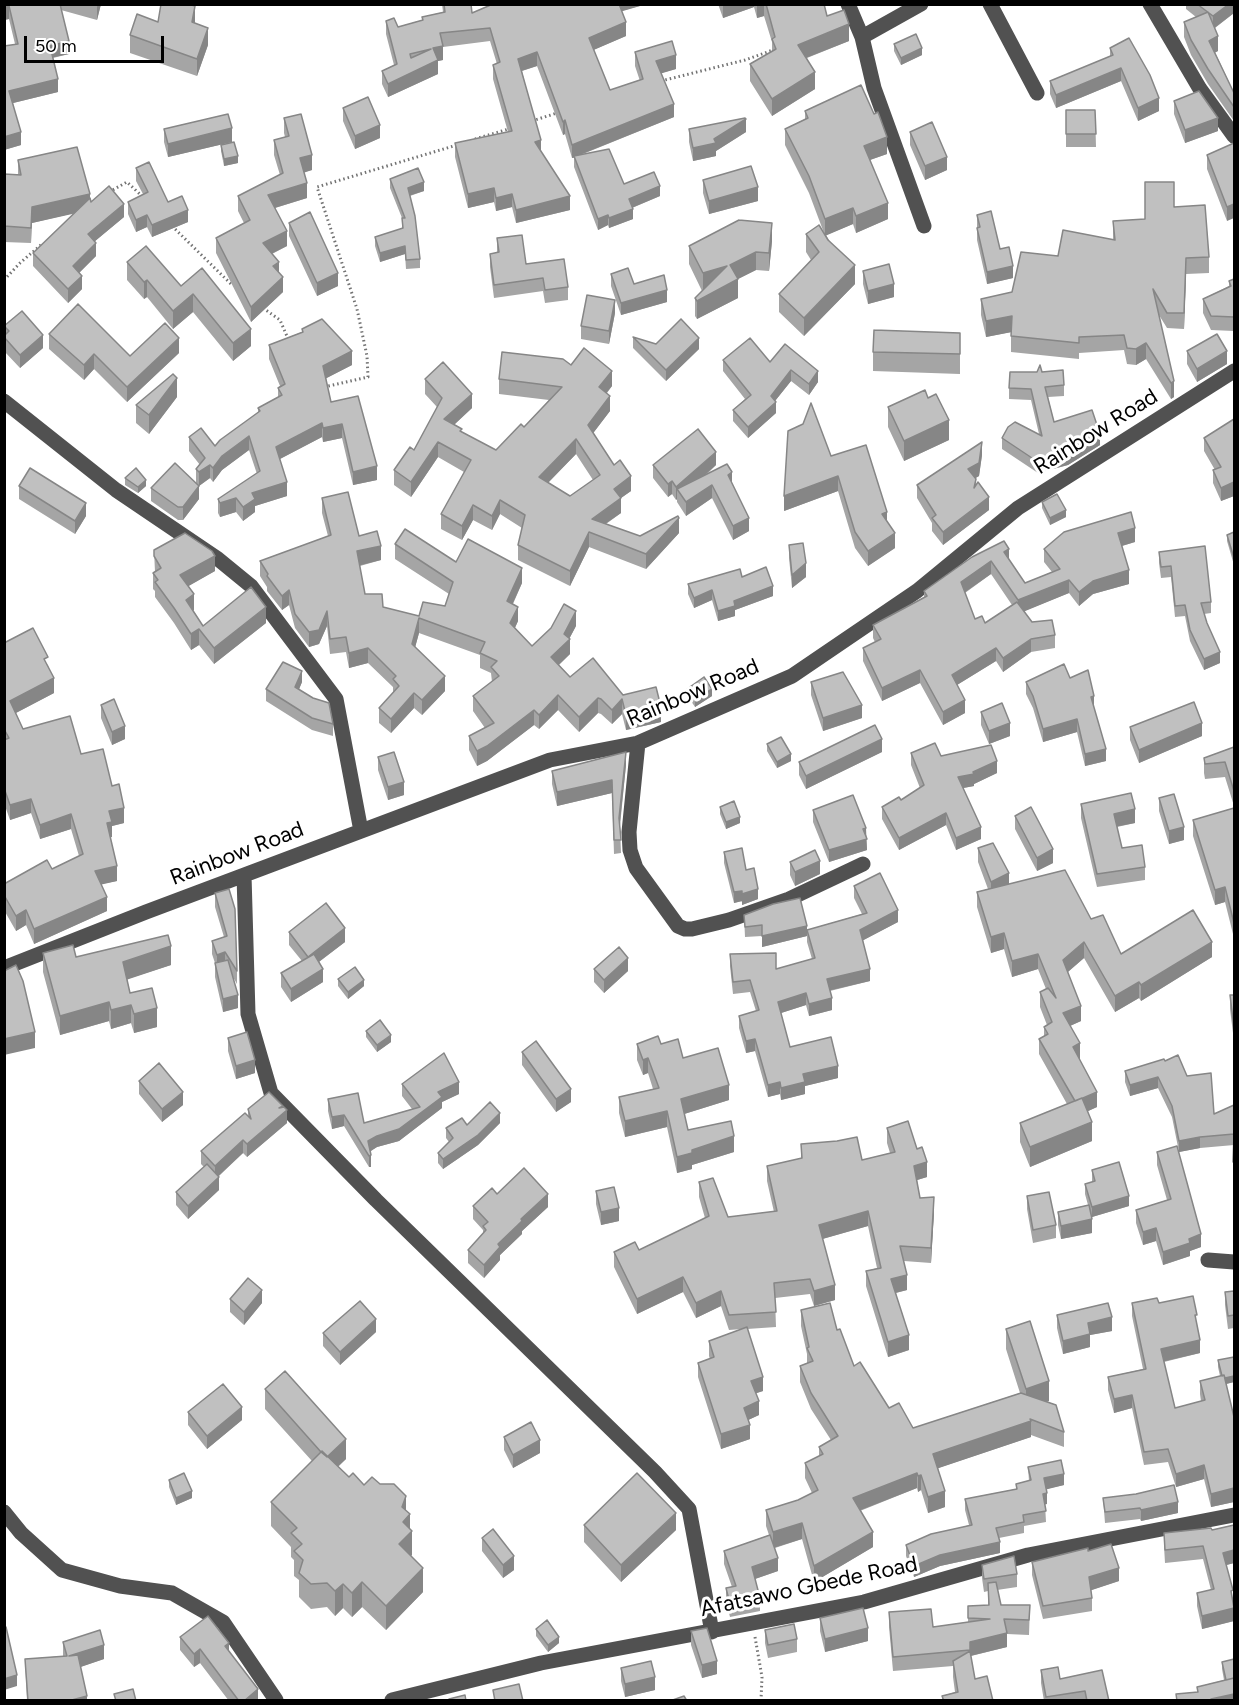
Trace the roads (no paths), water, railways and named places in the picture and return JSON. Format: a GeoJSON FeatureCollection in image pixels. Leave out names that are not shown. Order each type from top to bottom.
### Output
{"type":"FeatureCollection","features":[{"type":"Feature","properties":{"kind":"street"},"geometry":{"type":"LineString","coordinates":[[848,4],[862,37],[874,88],[924,226]]}},
{"type":"Feature","properties":{"kind":"street"},"geometry":{"type":"LineString","coordinates":[[862,37],[921,4]]}},
{"type":"Feature","properties":{"kind":"street"},"geometry":{"type":"LineString","coordinates":[[990,4],[1037,93]]}},
{"type":"Feature","properties":{"kind":"street"},"geometry":{"type":"LineString","coordinates":[[1150,4],[1200,89],[1234,136]]}},
{"type":"Feature","properties":{"kind":"street","name":"Rainbow Road"},"geometry":{"type":"LineString","coordinates":[[4,968],[550,760],[638,743],[792,676],[917,591],[1018,508],[1234,371]]}},
{"type":"Feature","properties":{"kind":"street"},"geometry":{"type":"LineString","coordinates":[[4,401],[116,490],[218,559],[251,586],[336,699],[361,831]]}},
{"type":"Feature","properties":{"kind":"street"},"geometry":{"type":"LineString","coordinates":[[638,743],[629,832],[630,850],[636,868],[678,926],[692,929],[729,920],[789,900],[863,864]]}},
{"type":"Feature","properties":{"kind":"street"},"geometry":{"type":"LineString","coordinates":[[244,875],[248,1014],[271,1093],[376,1200],[655,1472],[688,1509],[712,1632]]}},
{"type":"Feature","properties":{"kind":"street"},"geometry":{"type":"LineString","coordinates":[[1208,1260],[1234,1263]]}},
{"type":"Feature","properties":{"kind":"street"},"geometry":{"type":"LineString","coordinates":[[4,1512],[21,1533],[62,1570],[120,1586],[172,1593],[223,1622],[276,1701]]}},
{"type":"Feature","properties":{"kind":"street","name":"Afatsawo Gbede Road"},"geometry":{"type":"LineString","coordinates":[[392,1701],[408,1699],[541,1663],[864,1602],[1029,1555],[1234,1515]]}}]}
